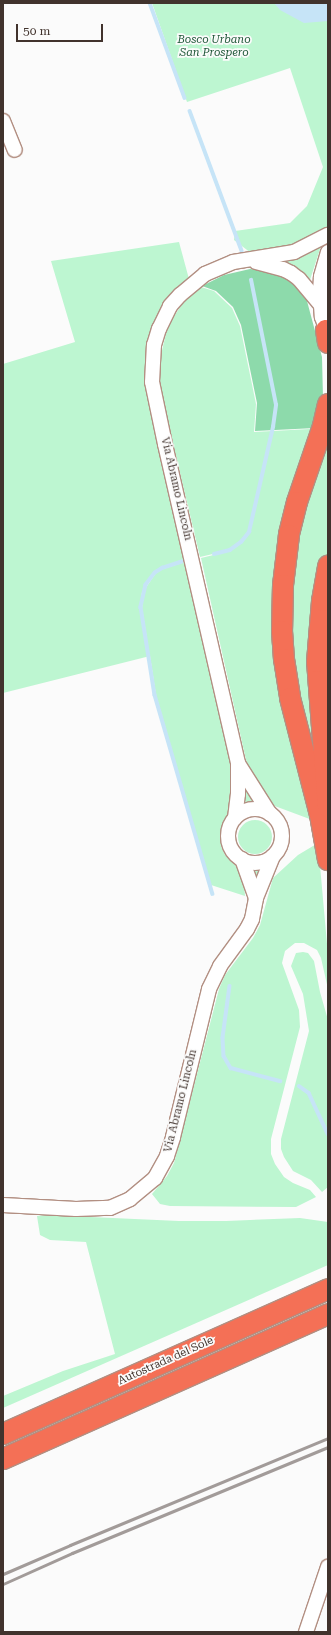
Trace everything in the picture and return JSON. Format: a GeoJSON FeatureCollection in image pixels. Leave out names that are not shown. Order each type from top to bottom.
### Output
{"type":"FeatureCollection","features":[{"type":"Feature","properties":{"kind":"highway"},"geometry":{"type":"LineString","coordinates":[[328,404],[323,426],[297,502],[289,535],[283,585],[282,631],[284,659],[290,698],[320,814],[328,860]]}},
{"type":"Feature","properties":{"kind":"highway"},"geometry":{"type":"LineString","coordinates":[[328,566],[322,602],[317,662],[328,809]]}},
{"type":"Feature","properties":{"kind":"highway","name":"Autostrada del Sole"},"geometry":{"type":"LineString","coordinates":[[3,1434],[328,1289]]}},
{"type":"Feature","properties":{"kind":"highway"},"geometry":{"type":"LineString","coordinates":[[3,1459],[328,1314]]}},
{"type":"Feature","properties":{"kind":"street"},"geometry":{"type":"LineString","coordinates":[[3,121],[15,150]]}},
{"type":"Feature","properties":{"kind":"street","name":"Via Abramo Lincoln"},"geometry":{"type":"LineString","coordinates":[[256,898],[242,859],[235,854],[228,840],[228,832],[234,818],[238,794],[238,763],[165,444],[152,382],[152,363],[159,329],[170,306],[204,274],[233,262],[248,261],[294,252],[328,235]]}},
{"type":"Feature","properties":{"kind":"street"},"geometry":{"type":"LineString","coordinates":[[327,336],[320,304],[321,277],[328,252]]}},
{"type":"Feature","properties":{"kind":"street","name":"Via Abramo Lincoln"},"geometry":{"type":"LineString","coordinates":[[248,261],[272,266],[291,273],[299,279],[320,304]]}},
{"type":"Feature","properties":{"kind":"street","name":"Via Abramo Lincoln"},"geometry":{"type":"LineString","coordinates":[[3,1205],[105,1209],[130,1199],[155,1178],[168,1156],[209,989],[220,966],[247,929],[252,919],[256,898],[282,837],[279,824],[270,814],[238,763]]}},
{"type":"Feature","properties":{"kind":"street"},"geometry":{"type":"LineString","coordinates":[[234,818],[251,809],[264,811],[270,814]]}},
{"type":"Feature","properties":{"kind":"street"},"geometry":{"type":"LineString","coordinates":[[242,859],[258,862],[273,856]]}},
{"type":"Feature","properties":{"kind":"street"},"geometry":{"type":"LineString","coordinates":[[306,1632],[328,1567]]}},
{"type":"Feature","properties":{"kind":"green space","name":"Bosco Urbano San Prospero"},"geometry":{"type":"Polygon","coordinates":[[[152,3],[328,3],[328,231],[305,244],[251,253],[234,240],[235,231],[290,223],[307,206],[323,167],[290,68],[187,102],[152,3]]]}},
{"type":"Feature","properties":{"kind":"green space"},"geometry":{"type":"Polygon","coordinates":[[[179,242],[189,279],[160,311],[148,342],[145,361],[146,376],[186,560],[170,564],[155,572],[142,592],[140,608],[147,639],[142,608],[144,593],[147,586],[156,573],[163,569],[185,562],[232,765],[234,787],[229,816],[224,823],[221,833],[221,846],[225,855],[240,870],[244,881],[245,896],[211,885],[156,695],[150,656],[3,693],[3,364],[75,342],[51,261],[179,242]]]}},
{"type":"Feature","properties":{"kind":"green space"},"geometry":{"type":"Polygon","coordinates":[[[321,246],[309,283],[277,263],[295,259],[321,246]]]}},
{"type":"Feature","properties":{"kind":"green space"},"geometry":{"type":"Polygon","coordinates":[[[250,269],[272,272],[289,278],[302,291],[307,301],[322,357],[323,398],[315,428],[255,431],[257,403],[241,325],[233,307],[216,291],[202,286],[224,275],[250,269]]]}},
{"type":"Feature","properties":{"kind":"green space"},"geometry":{"type":"Polygon","coordinates":[[[201,287],[214,291],[232,308],[240,326],[256,404],[254,432],[328,428],[328,819],[315,821],[272,805],[255,783],[246,760],[201,558],[230,551],[241,543],[249,532],[259,486],[248,532],[241,542],[230,550],[200,557],[163,401],[159,375],[160,359],[168,325],[185,300],[201,287]]]}},
{"type":"Feature","properties":{"kind":"green space"},"geometry":{"type":"Polygon","coordinates":[[[241,774],[258,806],[240,809],[241,774]]]}},
{"type":"Feature","properties":{"kind":"green space"},"geometry":{"type":"Polygon","coordinates":[[[252,820],[258,820],[262,821],[269,827],[272,837],[271,844],[265,851],[258,854],[252,854],[248,853],[241,847],[238,840],[238,834],[239,830],[245,823],[252,820]]]}},
{"type":"Feature","properties":{"kind":"green space"},"geometry":{"type":"Polygon","coordinates":[[[318,843],[328,955],[328,989],[321,958],[317,950],[304,943],[295,943],[285,951],[282,963],[299,1010],[300,1027],[271,1139],[271,1154],[275,1164],[284,1177],[293,1183],[310,1190],[316,1197],[296,1207],[170,1206],[160,1204],[152,1194],[167,1176],[174,1163],[219,989],[225,975],[253,938],[260,925],[273,878],[298,855],[318,843]]]}},
{"type":"Feature","properties":{"kind":"green space"},"geometry":{"type":"Polygon","coordinates":[[[267,863],[256,892],[246,864],[258,865],[267,863]]]}},
{"type":"Feature","properties":{"kind":"green space"},"geometry":{"type":"Polygon","coordinates":[[[296,953],[308,953],[314,961],[320,992],[328,1020],[328,1187],[322,1192],[311,1180],[293,1171],[281,1149],[281,1139],[309,1031],[303,994],[291,966],[296,953]]]}},
{"type":"Feature","properties":{"kind":"green space"},"geometry":{"type":"Polygon","coordinates":[[[46,1215],[179,1221],[300,1218],[328,1222],[328,1265],[3,1408],[3,1396],[63,1371],[115,1354],[86,1242],[50,1240],[40,1235],[37,1216],[46,1215]]]}},
{"type":"Feature","properties":{"kind":"water"},"geometry":{"type":"Polygon","coordinates":[[[274,3],[328,3],[328,21],[304,23],[280,10],[274,3]]]}},
{"type":"Feature","properties":{"kind":"waterway"},"geometry":{"type":"LineString","coordinates":[[150,3],[185,98]]}},
{"type":"Feature","properties":{"kind":"waterway"},"geometry":{"type":"LineString","coordinates":[[190,111],[242,251]]}},
{"type":"Feature","properties":{"kind":"waterway"},"geometry":{"type":"LineString","coordinates":[[214,554],[230,550],[241,542],[249,532],[273,427],[276,405],[251,280]]}},
{"type":"Feature","properties":{"kind":"waterway"},"geometry":{"type":"LineString","coordinates":[[182,562],[163,568],[155,573],[146,585],[141,607],[155,695],[213,894]]}},
{"type":"Feature","properties":{"kind":"waterway"},"geometry":{"type":"LineString","coordinates":[[230,986],[223,1038],[224,1056],[231,1068],[280,1081]]}},
{"type":"Feature","properties":{"kind":"waterway"},"geometry":{"type":"LineString","coordinates":[[299,1086],[309,1093],[328,1134]]}},
{"type":"Feature","properties":{"kind":"railway"},"geometry":{"type":"LineString","coordinates":[[3,1574],[328,1438]]}},
{"type":"Feature","properties":{"kind":"railway"},"geometry":{"type":"LineString","coordinates":[[3,1584],[72,1553],[328,1447]]}}]}
